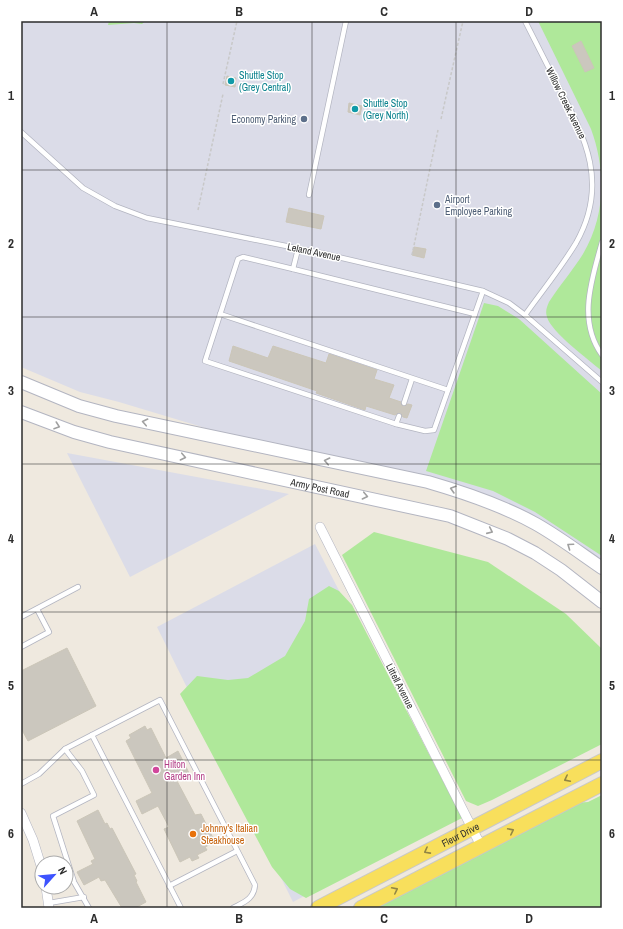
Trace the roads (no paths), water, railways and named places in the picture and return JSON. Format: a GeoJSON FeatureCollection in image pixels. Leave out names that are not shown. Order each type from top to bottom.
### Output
{"type":"FeatureCollection","features":[{"type":"Feature","properties":{"kind":"main road"},"geometry":{"type":"LineString","coordinates":[[21,382],[79,406],[116,416],[428,482],[457,490],[504,508],[537,525],[602,568]]}},
{"type":"Feature","properties":{"kind":"main road","name":"Army Post Road"},"geometry":{"type":"LineString","coordinates":[[21,412],[74,432],[110,442],[450,516],[508,538],[535,553],[561,570],[602,602]]}},
{"type":"Feature","properties":{"kind":"main road","name":"Fleur Drive"},"geometry":{"type":"LineString","coordinates":[[318,908],[602,761]]}},
{"type":"Feature","properties":{"kind":"main road","name":"Fleur Drive"},"geometry":{"type":"LineString","coordinates":[[361,908],[602,784]]}},
{"type":"Feature","properties":{"kind":"street","name":"Littell Avenue"},"geometry":{"type":"LineString","coordinates":[[320,527],[481,846]]}},
{"type":"Feature","properties":{"kind":"street"},"geometry":{"type":"LineString","coordinates":[[21,813],[33,840],[38,855]]}},
{"type":"Feature","properties":{"kind":"street"},"geometry":{"type":"LineString","coordinates":[[47,895],[49,906]]}},
{"type":"Feature","properties":{"kind":"lane"},"geometry":{"type":"LineString","coordinates":[[309,195],[346,21]]}},
{"type":"Feature","properties":{"kind":"lane","name":"Willow Creek Avenue"},"geometry":{"type":"LineString","coordinates":[[525,21],[578,124],[589,156],[592,174],[590,205],[576,242],[525,315]]}},
{"type":"Feature","properties":{"kind":"lane","name":"Leland Avenue"},"geometry":{"type":"LineString","coordinates":[[21,132],[83,188],[115,206],[146,218],[298,249],[483,291],[509,303],[525,315],[602,382]]}},
{"type":"Feature","properties":{"kind":"lane"},"geometry":{"type":"LineString","coordinates":[[602,242],[588,294],[589,322],[592,335],[602,355]]}},
{"type":"Feature","properties":{"kind":"lane"},"geometry":{"type":"LineString","coordinates":[[293,269],[298,249]]}},
{"type":"Feature","properties":{"kind":"lane"},"geometry":{"type":"LineString","coordinates":[[475,314],[243,257],[238,259],[205,362],[396,424],[426,432],[434,430],[475,314],[483,291]]}},
{"type":"Feature","properties":{"kind":"lane"},"geometry":{"type":"LineString","coordinates":[[220,314],[448,390]]}},
{"type":"Feature","properties":{"kind":"lane"},"geometry":{"type":"LineString","coordinates":[[404,403],[412,379]]}},
{"type":"Feature","properties":{"kind":"lane"},"geometry":{"type":"LineString","coordinates":[[396,424],[399,416]]}},
{"type":"Feature","properties":{"kind":"lane"},"geometry":{"type":"LineString","coordinates":[[21,617],[78,587]]}},
{"type":"Feature","properties":{"kind":"lane"},"geometry":{"type":"LineString","coordinates":[[21,647],[49,632],[37,609]]}},
{"type":"Feature","properties":{"kind":"lane"},"geometry":{"type":"LineString","coordinates":[[21,784],[39,774],[65,749],[160,700],[255,885],[255,892],[249,900],[233,908]]}},
{"type":"Feature","properties":{"kind":"lane"},"geometry":{"type":"LineString","coordinates":[[92,735],[180,908]]}},
{"type":"Feature","properties":{"kind":"lane"},"geometry":{"type":"LineString","coordinates":[[65,749],[82,771],[94,795],[54,816],[74,882],[89,908]]}},
{"type":"Feature","properties":{"kind":"lane"},"geometry":{"type":"LineString","coordinates":[[169,886],[237,851]]}},
{"type":"Feature","properties":{"kind":"lane"},"geometry":{"type":"LineString","coordinates":[[49,906],[84,897]]}},
{"type":"Feature","properties":{"kind":"place","name":"Shuttle Stop (Grey Central)"},"geometry":{"type":"Point","coordinates":[231,81]}},
{"type":"Feature","properties":{"kind":"place","name":"Shuttle Stop (Grey North)"},"geometry":{"type":"Point","coordinates":[355,109]}},
{"type":"Feature","properties":{"kind":"place","name":"Economy Parking"},"geometry":{"type":"Point","coordinates":[304,119]}},
{"type":"Feature","properties":{"kind":"place","name":"Airport Employee Parking"},"geometry":{"type":"Point","coordinates":[437,205]}},
{"type":"Feature","properties":{"kind":"place","name":"Hilton Garden Inn"},"geometry":{"type":"Point","coordinates":[156,770]}},
{"type":"Feature","properties":{"kind":"place","name":"Johnny's Italian Steakhouse"},"geometry":{"type":"Point","coordinates":[193,834]}}]}
